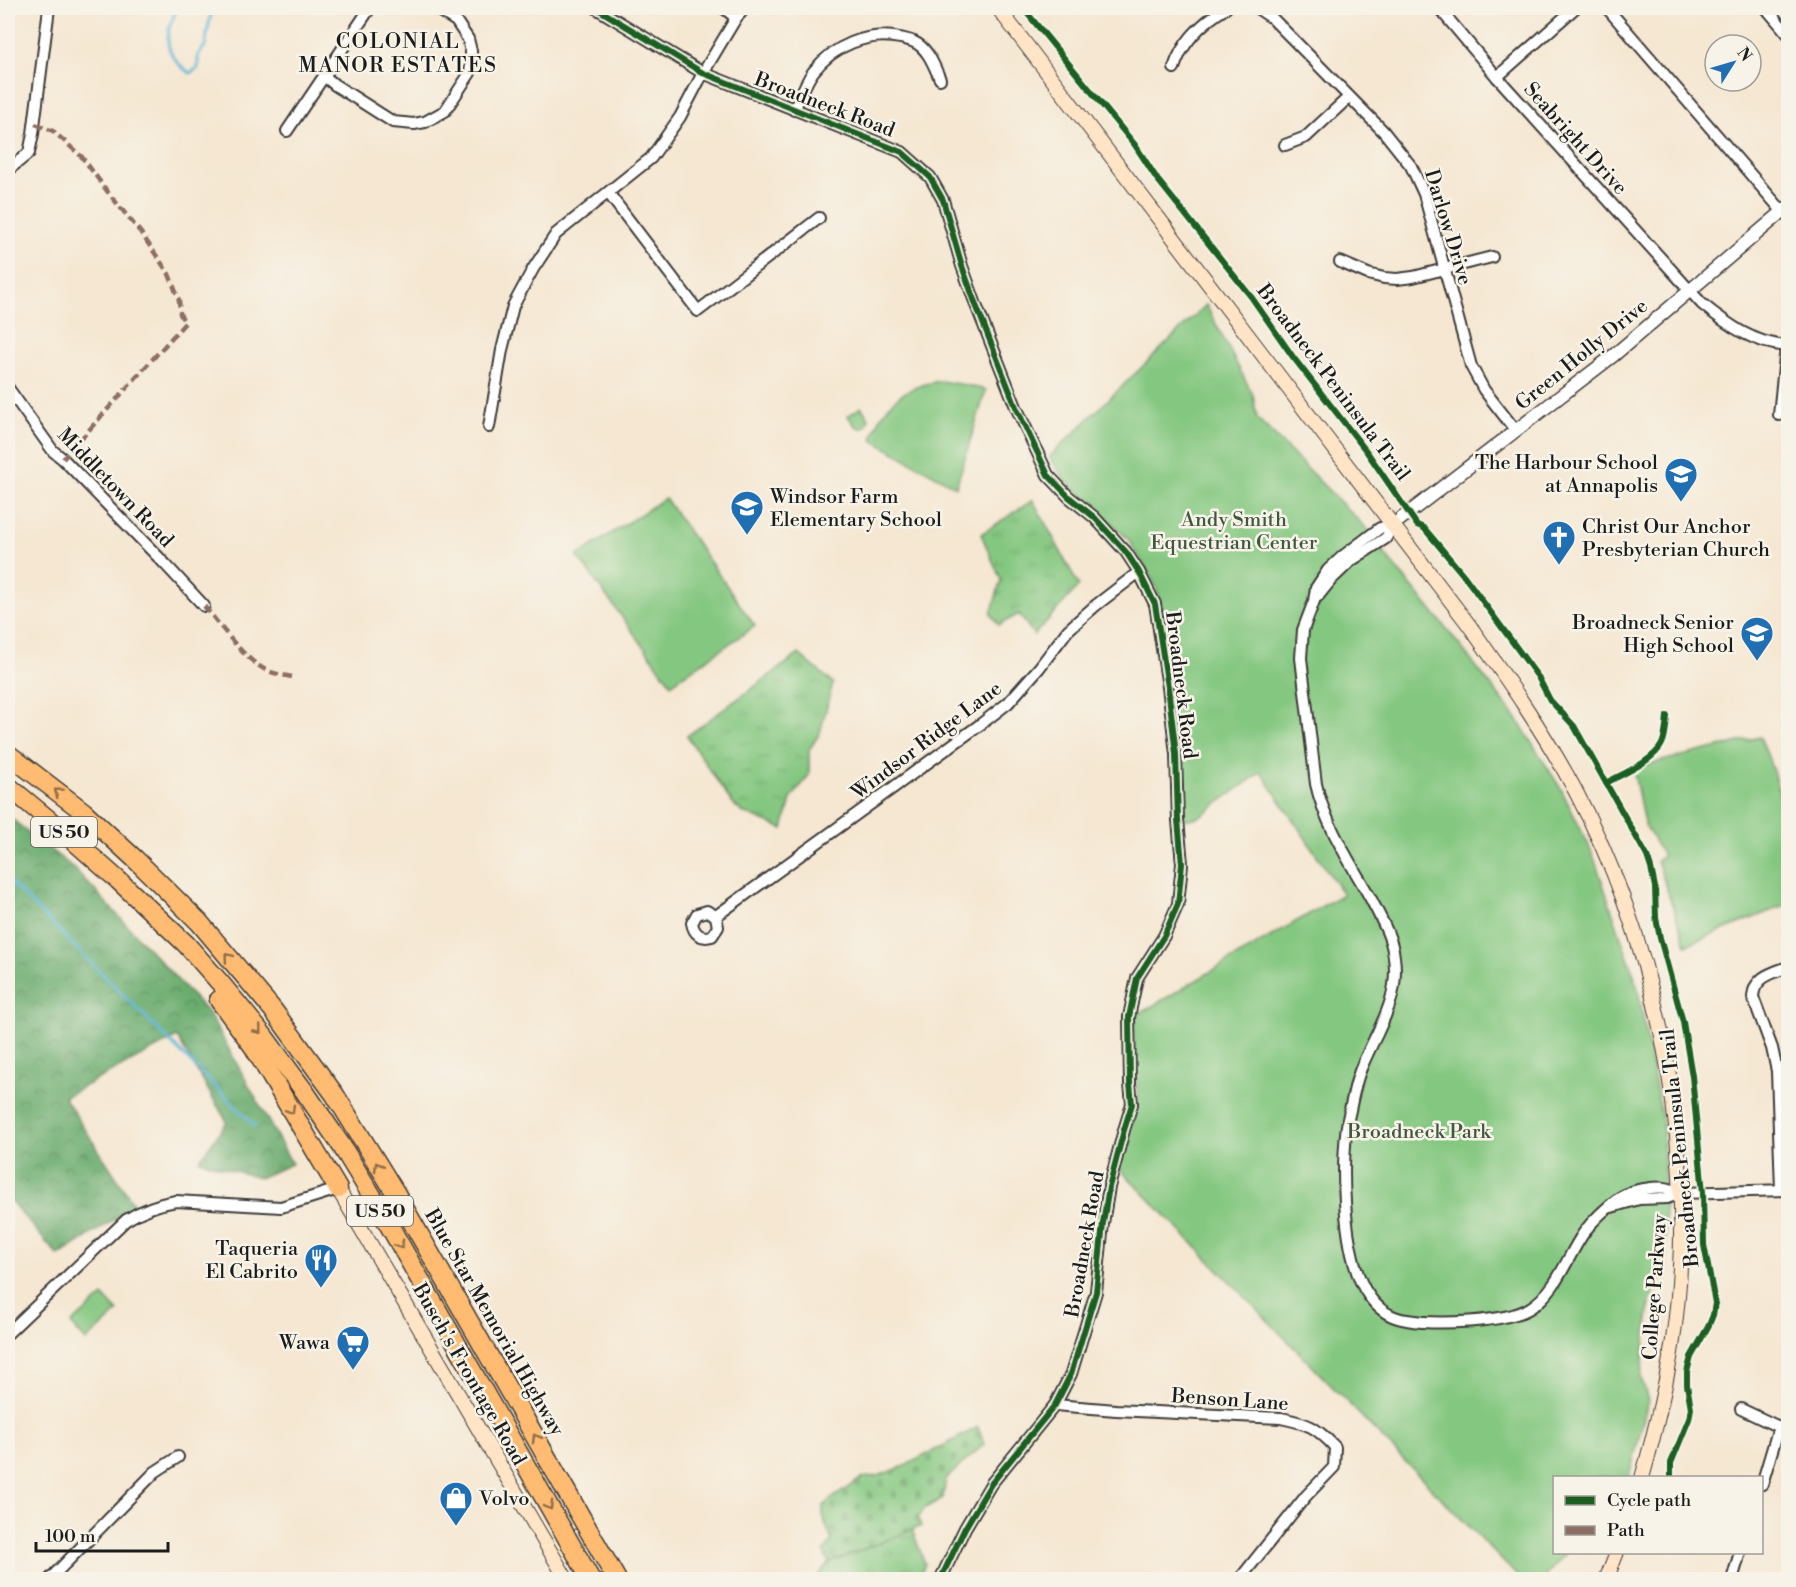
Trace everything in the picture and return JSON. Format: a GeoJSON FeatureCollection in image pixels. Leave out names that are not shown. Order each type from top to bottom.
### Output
{"type":"FeatureCollection","features":[{"type":"Feature","properties":{"kind":"highway","name":"Blue Star Memorial Highway"},"geometry":{"type":"LineString","coordinates":[[8,754],[84,812],[135,859],[199,922],[280,1019],[335,1095],[395,1192],[617,1580]]}},
{"type":"Feature","properties":{"kind":"highway","name":"US 50"},"geometry":{"type":"LineString","coordinates":[[8,786],[118,880],[186,944],[263,1035],[305,1092],[376,1204],[591,1580]]}},
{"type":"Feature","properties":{"kind":"highway"},"geometry":{"type":"LineString","coordinates":[[118,880],[129,900],[198,973],[253,1046],[338,1189]]}},
{"type":"Feature","properties":{"kind":"main road","name":"College Parkway"},"geometry":{"type":"LineString","coordinates":[[998,8],[1469,625],[1537,724],[1575,790],[1602,847],[1639,945],[1661,1034],[1675,1124],[1680,1193],[1678,1282],[1673,1339],[1663,1395],[1643,1476]]}},
{"type":"Feature","properties":{"kind":"main road","name":"Busch's Frontage Road"},"geometry":{"type":"LineString","coordinates":[[338,1189],[567,1580]]}},
{"type":"Feature","properties":{"kind":"main road"},"geometry":{"type":"LineString","coordinates":[[1606,1580],[1616,1554]]}},
{"type":"Feature","properties":{"kind":"street"},"geometry":{"type":"LineString","coordinates":[[8,170],[29,153],[49,8]]}},
{"type":"Feature","properties":{"kind":"street"},"geometry":{"type":"LineString","coordinates":[[287,131],[370,8]]}},
{"type":"Feature","properties":{"kind":"street"},"geometry":{"type":"LineString","coordinates":[[324,75],[335,85],[393,122],[414,124],[425,122],[445,111],[470,73],[471,51],[468,39],[456,21],[435,8]]}},
{"type":"Feature","properties":{"kind":"street","name":"Broadneck Road"},"geometry":{"type":"LineString","coordinates":[[596,8],[703,73],[902,152],[930,177],[943,200],[962,266],[1016,407],[1048,475],[1068,497],[1094,517],[1125,552],[1139,572],[1155,604],[1176,754],[1182,864],[1178,904],[1164,936],[1137,978],[1129,1017],[1132,1104],[1109,1187],[1096,1292],[1071,1374],[1055,1406],[991,1484],[965,1528],[940,1580]]}},
{"type":"Feature","properties":{"kind":"street"},"geometry":{"type":"LineString","coordinates":[[724,8],[736,18]]}},
{"type":"Feature","properties":{"kind":"street"},"geometry":{"type":"LineString","coordinates":[[489,427],[502,350],[513,306],[533,269],[556,234],[609,194],[651,158],[680,117],[703,73],[736,18],[745,8]]}},
{"type":"Feature","properties":{"kind":"street"},"geometry":{"type":"LineString","coordinates":[[1174,68],[1188,39],[1227,8]]}},
{"type":"Feature","properties":{"kind":"street","name":"Darlow Drive"},"geometry":{"type":"LineString","coordinates":[[1257,8],[1272,18],[1384,132],[1411,166],[1424,194],[1471,366],[1484,390],[1516,431]]}},
{"type":"Feature","properties":{"kind":"street","name":"Seabright Drive"},"geometry":{"type":"LineString","coordinates":[[1438,8],[1497,77],[1702,304],[1742,333],[1762,341],[1787,346]]}},
{"type":"Feature","properties":{"kind":"street"},"geometry":{"type":"LineString","coordinates":[[1497,77],[1575,8]]}},
{"type":"Feature","properties":{"kind":"street"},"geometry":{"type":"LineString","coordinates":[[1608,8],[1786,209]]}},
{"type":"Feature","properties":{"kind":"street"},"geometry":{"type":"LineString","coordinates":[[1766,8],[1788,34]]}},
{"type":"Feature","properties":{"kind":"street"},"geometry":{"type":"LineString","coordinates":[[794,110],[812,72],[831,54],[848,44],[868,37],[890,36],[915,42],[931,57],[940,79]]}},
{"type":"Feature","properties":{"kind":"street"},"geometry":{"type":"LineString","coordinates":[[1285,145],[1306,137],[1348,97]]}},
{"type":"Feature","properties":{"kind":"street"},"geometry":{"type":"LineString","coordinates":[[609,194],[698,311],[819,218]]}},
{"type":"Feature","properties":{"kind":"street","name":"Green Holly Drive"},"geometry":{"type":"LineString","coordinates":[[1393,525],[1614,356],[1786,209]]}},
{"type":"Feature","properties":{"kind":"street"},"geometry":{"type":"LineString","coordinates":[[1340,262],[1384,278],[1413,277],[1492,257]]}},
{"type":"Feature","properties":{"kind":"street"},"geometry":{"type":"LineString","coordinates":[[1779,415],[1787,346]]}},
{"type":"Feature","properties":{"kind":"street","name":"Middletown Road"},"geometry":{"type":"LineString","coordinates":[[8,388],[53,451],[204,606]]}},
{"type":"Feature","properties":{"kind":"street"},"geometry":{"type":"LineString","coordinates":[[1393,525],[1386,538],[1352,560],[1331,580],[1314,601],[1303,630],[1301,658],[1316,784],[1328,819],[1384,926],[1394,957],[1394,993],[1361,1067],[1349,1114],[1345,1152],[1343,1179],[1350,1247],[1367,1294],[1384,1312],[1400,1319],[1412,1321],[1501,1319],[1529,1309],[1548,1293],[1583,1234],[1595,1218],[1620,1196],[1636,1190],[1668,1187],[1680,1193],[1785,1190],[1777,1071],[1772,1048],[1752,997],[1757,981],[1788,967]]}},
{"type":"Feature","properties":{"kind":"street","name":"Windsor Ridge Lane"},"geometry":{"type":"LineString","coordinates":[[716,916],[981,724],[1008,702],[1039,668],[1068,630],[1139,572]]}},
{"type":"Feature","properties":{"kind":"street"},"geometry":{"type":"LineString","coordinates":[[8,1333],[126,1220],[144,1209],[160,1203],[176,1201],[282,1207],[338,1189]]}},
{"type":"Feature","properties":{"kind":"street","name":"Benson Lane"},"geometry":{"type":"LineString","coordinates":[[1055,1406],[1281,1418],[1301,1422],[1318,1430],[1335,1447],[1334,1467],[1305,1496],[1239,1580]]}},
{"type":"Feature","properties":{"kind":"street"},"geometry":{"type":"LineString","coordinates":[[1741,1409],[1779,1426],[1763,1478]]}},
{"type":"Feature","properties":{"kind":"street"},"geometry":{"type":"LineString","coordinates":[[49,1580],[155,1472],[178,1457]]}},
{"type":"Feature","properties":{"kind":"street"},"geometry":{"type":"LineString","coordinates":[[1732,1580],[1739,1554]]}},
{"type":"Feature","properties":{"kind":"green space","name":"Broadneck Park"},"geometry":{"type":"Polygon","coordinates":[[[1206,305],[1253,395],[1257,418],[1368,530],[1382,551],[1443,624],[1517,719],[1561,789],[1592,852],[1637,984],[1663,1125],[1666,1264],[1650,1302],[1641,1377],[1648,1401],[1629,1476],[1553,1476],[1553,1554],[1565,1554],[1545,1579],[1520,1579],[1119,1168],[1138,1097],[1132,1018],[1343,894],[1261,772],[1199,817],[1183,820],[1165,625],[1156,586],[1128,539],[1065,480],[1049,457],[1206,305]]]}},
{"type":"Feature","properties":{"kind":"green space"},"geometry":{"type":"Polygon","coordinates":[[[941,381],[986,390],[956,487],[872,440],[882,416],[896,398],[916,387],[941,381]]]}},
{"type":"Feature","properties":{"kind":"green space"},"geometry":{"type":"Polygon","coordinates":[[[861,407],[869,418],[862,429],[855,426],[848,416],[861,407]]]}},
{"type":"Feature","properties":{"kind":"green space"},"geometry":{"type":"Polygon","coordinates":[[[665,498],[755,626],[671,684],[577,556],[665,498]]]}},
{"type":"Feature","properties":{"kind":"green space"},"geometry":{"type":"Polygon","coordinates":[[[1033,500],[1079,586],[1034,635],[1019,614],[999,625],[991,614],[1001,580],[981,534],[1033,500]]]}},
{"type":"Feature","properties":{"kind":"green space"},"geometry":{"type":"Polygon","coordinates":[[[799,654],[833,683],[820,733],[809,750],[809,775],[791,799],[783,829],[742,812],[732,803],[687,736],[799,654]]]}},
{"type":"Feature","properties":{"kind":"green space"},"geometry":{"type":"Polygon","coordinates":[[[1760,737],[1781,799],[1788,860],[1788,904],[1686,945],[1657,860],[1663,856],[1644,823],[1633,768],[1760,737]]]}},
{"type":"Feature","properties":{"kind":"green space"},"geometry":{"type":"Polygon","coordinates":[[[8,816],[75,869],[210,1015],[292,1164],[259,1178],[199,1160],[227,1122],[177,1037],[64,1097],[135,1206],[58,1256],[8,1198],[8,816]]]}},
{"type":"Feature","properties":{"kind":"green space"},"geometry":{"type":"Polygon","coordinates":[[[103,1296],[118,1312],[86,1341],[71,1324],[103,1296]]]}},
{"type":"Feature","properties":{"kind":"green space"},"geometry":{"type":"Polygon","coordinates":[[[978,1427],[984,1444],[946,1479],[943,1498],[925,1508],[918,1518],[921,1526],[829,1563],[824,1552],[832,1541],[823,1517],[823,1507],[831,1499],[862,1478],[877,1476],[905,1466],[978,1427]]]}},
{"type":"Feature","properties":{"kind":"green space"},"geometry":{"type":"Polygon","coordinates":[[[912,1529],[925,1564],[920,1575],[921,1579],[814,1580],[829,1563],[912,1529]]]}},
{"type":"Feature","properties":{"kind":"waterway"},"geometry":{"type":"LineString","coordinates":[[178,8],[170,27],[168,43],[175,59],[190,73],[198,68],[198,55],[205,46],[212,8]]}},
{"type":"Feature","properties":{"kind":"waterway"},"geometry":{"type":"LineString","coordinates":[[8,880],[255,1126]]}},
{"type":"Feature","properties":{"kind":"marked path"},"geometry":{"type":"LineString","coordinates":[[35,124],[53,131],[82,157],[141,233],[169,274],[179,300],[180,314],[185,323],[63,459]]}},
{"type":"Feature","properties":{"kind":"marked path"},"geometry":{"type":"LineString","coordinates":[[204,606],[232,640],[256,664],[271,672],[292,677]]}},
{"type":"Feature","properties":{"kind":"cycle path"},"geometry":{"type":"LineString","coordinates":[[596,8],[703,73],[902,152],[930,177],[943,200],[962,266],[1016,407],[1048,475],[1069,497],[1094,517],[1126,552],[1155,604],[1176,754],[1182,864],[1178,904],[1164,936],[1137,978],[1129,1017],[1132,1104],[1109,1187],[1096,1292],[1071,1374],[1055,1405],[991,1484],[965,1528],[940,1580]]}},
{"type":"Feature","properties":{"kind":"cycle path","name":"Broadneck Peninsula Trail"},"geometry":{"type":"LineString","coordinates":[[1023,8],[1135,145],[1157,179],[1252,298],[1293,357],[1367,452],[1417,525],[1424,528],[1465,577],[1538,677],[1550,700],[1574,726],[1647,856],[1655,887],[1656,918],[1660,938],[1683,1022],[1692,1076],[1703,1193],[1704,1245],[1715,1303],[1709,1325],[1691,1357],[1687,1372],[1691,1408],[1689,1419],[1671,1463],[1671,1476]]}},
{"type":"Feature","properties":{"kind":"cycle path"},"geometry":{"type":"LineString","coordinates":[[1606,783],[1637,766],[1658,750],[1664,738],[1667,716]]}},
{"type":"Feature","properties":{"kind":"place","name":"The Harbour School at Annapolis"},"geometry":{"type":"Point","coordinates":[1681,503]}},
{"type":"Feature","properties":{"kind":"place","name":"Windsor Farm Elementary School"},"geometry":{"type":"Point","coordinates":[747,536]}},
{"type":"Feature","properties":{"kind":"place","name":"Christ Our Anchor Presbyterian Church"},"geometry":{"type":"Point","coordinates":[1559,566]}},
{"type":"Feature","properties":{"kind":"place","name":"Broadneck Senior High School"},"geometry":{"type":"Point","coordinates":[1757,662]}},
{"type":"Feature","properties":{"kind":"place","name":"Taqueria El Cabrito"},"geometry":{"type":"Point","coordinates":[321,1289]}},
{"type":"Feature","properties":{"kind":"place","name":"Wawa"},"geometry":{"type":"Point","coordinates":[353,1371]}},
{"type":"Feature","properties":{"kind":"place","name":"Volvo"},"geometry":{"type":"Point","coordinates":[456,1527]}},
{"type":"Feature","properties":{"kind":"district","name":"COLONIAL MANOR ESTATES"},"geometry":{"type":"Point","coordinates":[398,53]}},
{"type":"Feature","properties":{"kind":"park label","name":"Andy Smith Equestrian Center"},"geometry":{"type":"Point","coordinates":[1234,530]}}]}
